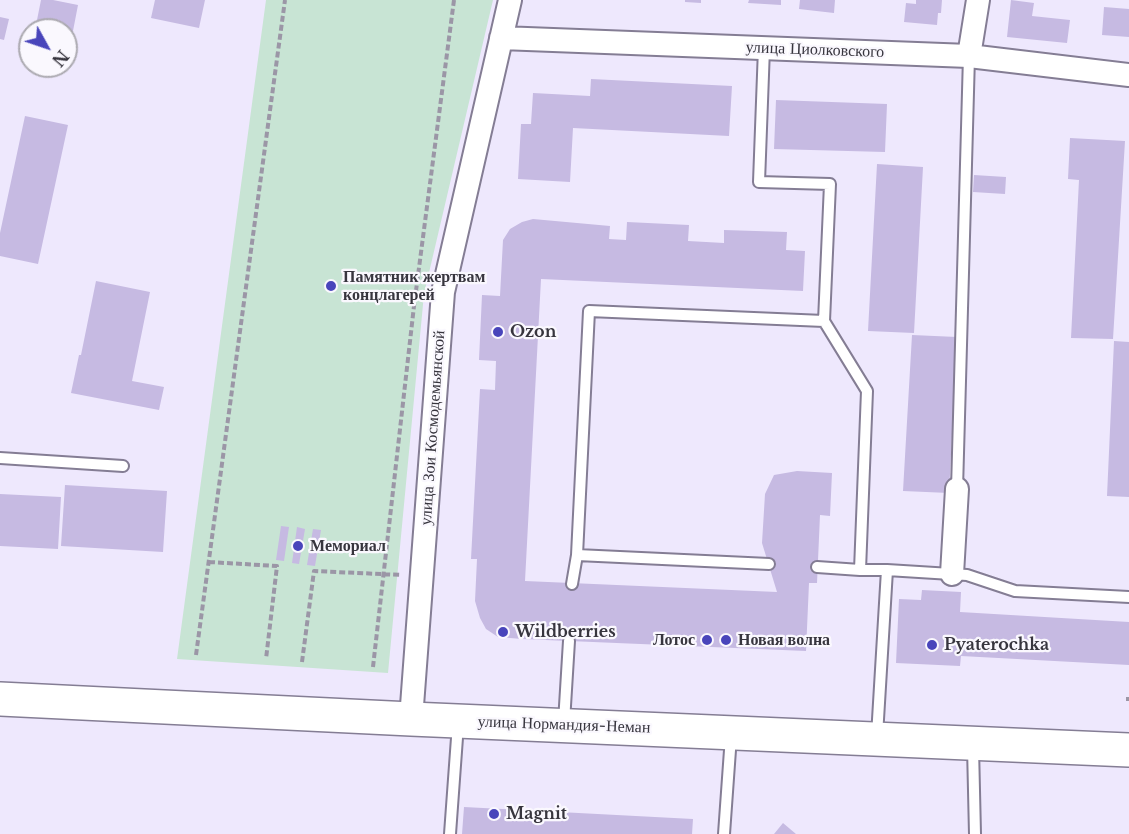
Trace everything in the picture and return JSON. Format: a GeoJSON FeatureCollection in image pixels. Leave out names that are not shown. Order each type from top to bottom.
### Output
{"type":"FeatureCollection","features":[{"type":"Feature","properties":{"kind":"main road","name":"улица Нормандия-Неман"},"geometry":{"type":"LineString","coordinates":[[0,699],[411,720],[1129,750]]}},
{"type":"Feature","properties":{"kind":"street","name":"улица Зои Космодемьянской"},"geometry":{"type":"LineString","coordinates":[[411,720],[443,292],[510,0]]}},
{"type":"Feature","properties":{"kind":"street"},"geometry":{"type":"LineString","coordinates":[[969,56],[978,0]]}},
{"type":"Feature","properties":{"kind":"street","name":"улица Циолковского"},"geometry":{"type":"LineString","coordinates":[[501,38],[969,56],[1129,75]]}},
{"type":"Feature","properties":{"kind":"street"},"geometry":{"type":"LineString","coordinates":[[952,574],[957,489]]}},
{"type":"Feature","properties":{"kind":"lane"},"geometry":{"type":"LineString","coordinates":[[764,48],[759,182],[830,184],[825,321],[867,391],[860,570]]}},
{"type":"Feature","properties":{"kind":"lane"},"geometry":{"type":"LineString","coordinates":[[957,489],[969,56]]}},
{"type":"Feature","properties":{"kind":"lane"},"geometry":{"type":"LineString","coordinates":[[572,584],[578,555],[589,311],[825,321]]}},
{"type":"Feature","properties":{"kind":"lane"},"geometry":{"type":"LineString","coordinates":[[0,458],[123,466]]}},
{"type":"Feature","properties":{"kind":"lane"},"geometry":{"type":"LineString","coordinates":[[578,555],[769,564]]}},
{"type":"Feature","properties":{"kind":"lane"},"geometry":{"type":"LineString","coordinates":[[817,567],[967,575],[1015,591],[1129,597]]}},
{"type":"Feature","properties":{"kind":"lane"},"geometry":{"type":"LineString","coordinates":[[876,739],[881,694],[887,570]]}},
{"type":"Feature","properties":{"kind":"lane"},"geometry":{"type":"LineString","coordinates":[[564,725],[569,641]]}},
{"type":"Feature","properties":{"kind":"lane"},"geometry":{"type":"LineString","coordinates":[[450,834],[458,721]]}},
{"type":"Feature","properties":{"kind":"lane"},"geometry":{"type":"LineString","coordinates":[[724,834],[731,732]]}},
{"type":"Feature","properties":{"kind":"lane"},"geometry":{"type":"LineString","coordinates":[[973,744],[975,834]]}},
{"type":"Feature","properties":{"kind":"path"},"geometry":{"type":"LineString","coordinates":[[196,655],[285,0]]}},
{"type":"Feature","properties":{"kind":"path"},"geometry":{"type":"LineString","coordinates":[[373,667],[414,306],[454,0]]}},
{"type":"Feature","properties":{"kind":"path"},"geometry":{"type":"LineString","coordinates":[[209,562],[277,566],[266,659]]}},
{"type":"Feature","properties":{"kind":"path"},"geometry":{"type":"LineString","coordinates":[[302,662],[314,571],[422,576]]}},
{"type":"Feature","properties":{"kind":"green space"},"geometry":{"type":"Polygon","coordinates":[[[266,0],[493,0],[424,294],[388,673],[177,659],[266,0]]]}},
{"type":"Feature","properties":{"kind":"building"},"geometry":{"type":"Polygon","coordinates":[[[41,0],[78,5],[75,18],[37,18],[41,0]]]}},
{"type":"Feature","properties":{"kind":"building"},"geometry":{"type":"Polygon","coordinates":[[[155,0],[205,0],[199,28],[151,18],[155,0]]]}},
{"type":"Feature","properties":{"kind":"building"},"geometry":{"type":"Polygon","coordinates":[[[685,0],[701,0],[701,3],[685,2],[685,0]]]}},
{"type":"Feature","properties":{"kind":"building"},"geometry":{"type":"Polygon","coordinates":[[[749,0],[781,0],[781,5],[748,3],[749,0]]]}},
{"type":"Feature","properties":{"kind":"building"},"geometry":{"type":"Polygon","coordinates":[[[800,0],[835,0],[834,13],[799,9],[800,0]]]}},
{"type":"Feature","properties":{"kind":"building"},"geometry":{"type":"Polygon","coordinates":[[[916,0],[942,0],[937,25],[904,22],[906,3],[916,4],[916,0]]]}},
{"type":"Feature","properties":{"kind":"building"},"geometry":{"type":"Polygon","coordinates":[[[1011,0],[1034,3],[1032,16],[1070,20],[1067,43],[1007,37],[1011,0]]]}},
{"type":"Feature","properties":{"kind":"building"},"geometry":{"type":"Polygon","coordinates":[[[1104,7],[1129,9],[1129,37],[1102,35],[1104,7]]]}},
{"type":"Feature","properties":{"kind":"building"},"geometry":{"type":"Polygon","coordinates":[[[0,17],[9,19],[4,40],[0,39],[0,17]]]}},
{"type":"Feature","properties":{"kind":"building"},"geometry":{"type":"Polygon","coordinates":[[[591,79],[732,86],[729,136],[573,128],[570,182],[518,179],[521,124],[531,124],[533,93],[590,96],[591,79]]]}},
{"type":"Feature","properties":{"kind":"building"},"geometry":{"type":"Polygon","coordinates":[[[776,100],[887,104],[885,152],[774,149],[776,100]]]}},
{"type":"Feature","properties":{"kind":"building"},"geometry":{"type":"Polygon","coordinates":[[[25,116],[68,125],[38,264],[0,256],[0,233],[25,116]]]}},
{"type":"Feature","properties":{"kind":"building"},"geometry":{"type":"Polygon","coordinates":[[[1070,138],[1125,141],[1113,339],[1071,338],[1079,180],[1068,179],[1070,138]]]}},
{"type":"Feature","properties":{"kind":"building"},"geometry":{"type":"Polygon","coordinates":[[[877,164],[923,167],[914,333],[868,331],[877,164]]]}},
{"type":"Feature","properties":{"kind":"building"},"geometry":{"type":"Polygon","coordinates":[[[974,175],[1006,177],[1005,194],[973,192],[974,175]]]}},
{"type":"Feature","properties":{"kind":"building"},"geometry":{"type":"Polygon","coordinates":[[[533,219],[610,226],[609,239],[626,240],[627,222],[689,225],[688,241],[724,243],[724,230],[787,232],[786,250],[805,251],[803,291],[541,279],[525,581],[777,592],[762,543],[765,494],[774,475],[797,471],[832,473],[830,516],[820,515],[817,583],[809,583],[806,651],[522,639],[498,637],[486,629],[475,601],[477,559],[471,559],[480,389],[495,390],[496,361],[479,360],[482,295],[500,296],[503,240],[510,229],[533,219]]]}},
{"type":"Feature","properties":{"kind":"building"},"geometry":{"type":"Polygon","coordinates":[[[96,281],[150,292],[132,381],[164,387],[159,410],[71,393],[96,281]]]}},
{"type":"Feature","properties":{"kind":"building"},"geometry":{"type":"Polygon","coordinates":[[[912,335],[957,337],[949,493],[903,491],[912,335]]]}},
{"type":"Feature","properties":{"kind":"building"},"geometry":{"type":"Polygon","coordinates":[[[1114,341],[1129,342],[1129,497],[1107,496],[1114,341]]]}},
{"type":"Feature","properties":{"kind":"building"},"geometry":{"type":"Polygon","coordinates":[[[65,485],[167,491],[163,552],[61,546],[65,485]]]}},
{"type":"Feature","properties":{"kind":"building"},"geometry":{"type":"Polygon","coordinates":[[[0,494],[61,497],[58,549],[0,546],[0,494]]]}},
{"type":"Feature","properties":{"kind":"building"},"geometry":{"type":"Polygon","coordinates":[[[281,526],[289,527],[284,561],[276,560],[281,526]]]}},
{"type":"Feature","properties":{"kind":"building","name":"Мемориал"},"geometry":{"type":"Polygon","coordinates":[[[297,527],[305,529],[299,564],[292,563],[297,527]]]}},
{"type":"Feature","properties":{"kind":"building"},"geometry":{"type":"Polygon","coordinates":[[[313,529],[321,530],[315,566],[307,565],[313,529]]]}},
{"type":"Feature","properties":{"kind":"building"},"geometry":{"type":"Polygon","coordinates":[[[922,590],[961,592],[960,612],[1129,622],[1129,665],[961,656],[960,666],[896,663],[899,599],[921,600],[922,590]]]}},
{"type":"Feature","properties":{"kind":"building"},"geometry":{"type":"Polygon","coordinates":[[[464,807],[693,819],[692,834],[462,834],[464,807]]]}},
{"type":"Feature","properties":{"kind":"building"},"geometry":{"type":"Polygon","coordinates":[[[783,823],[796,834],[774,834],[783,823]]]}},
{"type":"Feature","properties":{"kind":"place","name":"Памятник жертвам концлагерей"},"geometry":{"type":"Point","coordinates":[331,286]}},
{"type":"Feature","properties":{"kind":"place","name":"Ozon"},"geometry":{"type":"Point","coordinates":[498,332]}},
{"type":"Feature","properties":{"kind":"place","name":"Мемориал"},"geometry":{"type":"Point","coordinates":[298,546]}},
{"type":"Feature","properties":{"kind":"place","name":"Wildberries"},"geometry":{"type":"Point","coordinates":[503,632]}},
{"type":"Feature","properties":{"kind":"place","name":"Лотос"},"geometry":{"type":"Point","coordinates":[707,640]}},
{"type":"Feature","properties":{"kind":"place","name":"Новая волна"},"geometry":{"type":"Point","coordinates":[726,640]}},
{"type":"Feature","properties":{"kind":"place","name":"Pyaterochka"},"geometry":{"type":"Point","coordinates":[932,645]}},
{"type":"Feature","properties":{"kind":"place","name":"Magnit"},"geometry":{"type":"Point","coordinates":[494,814]}}]}
